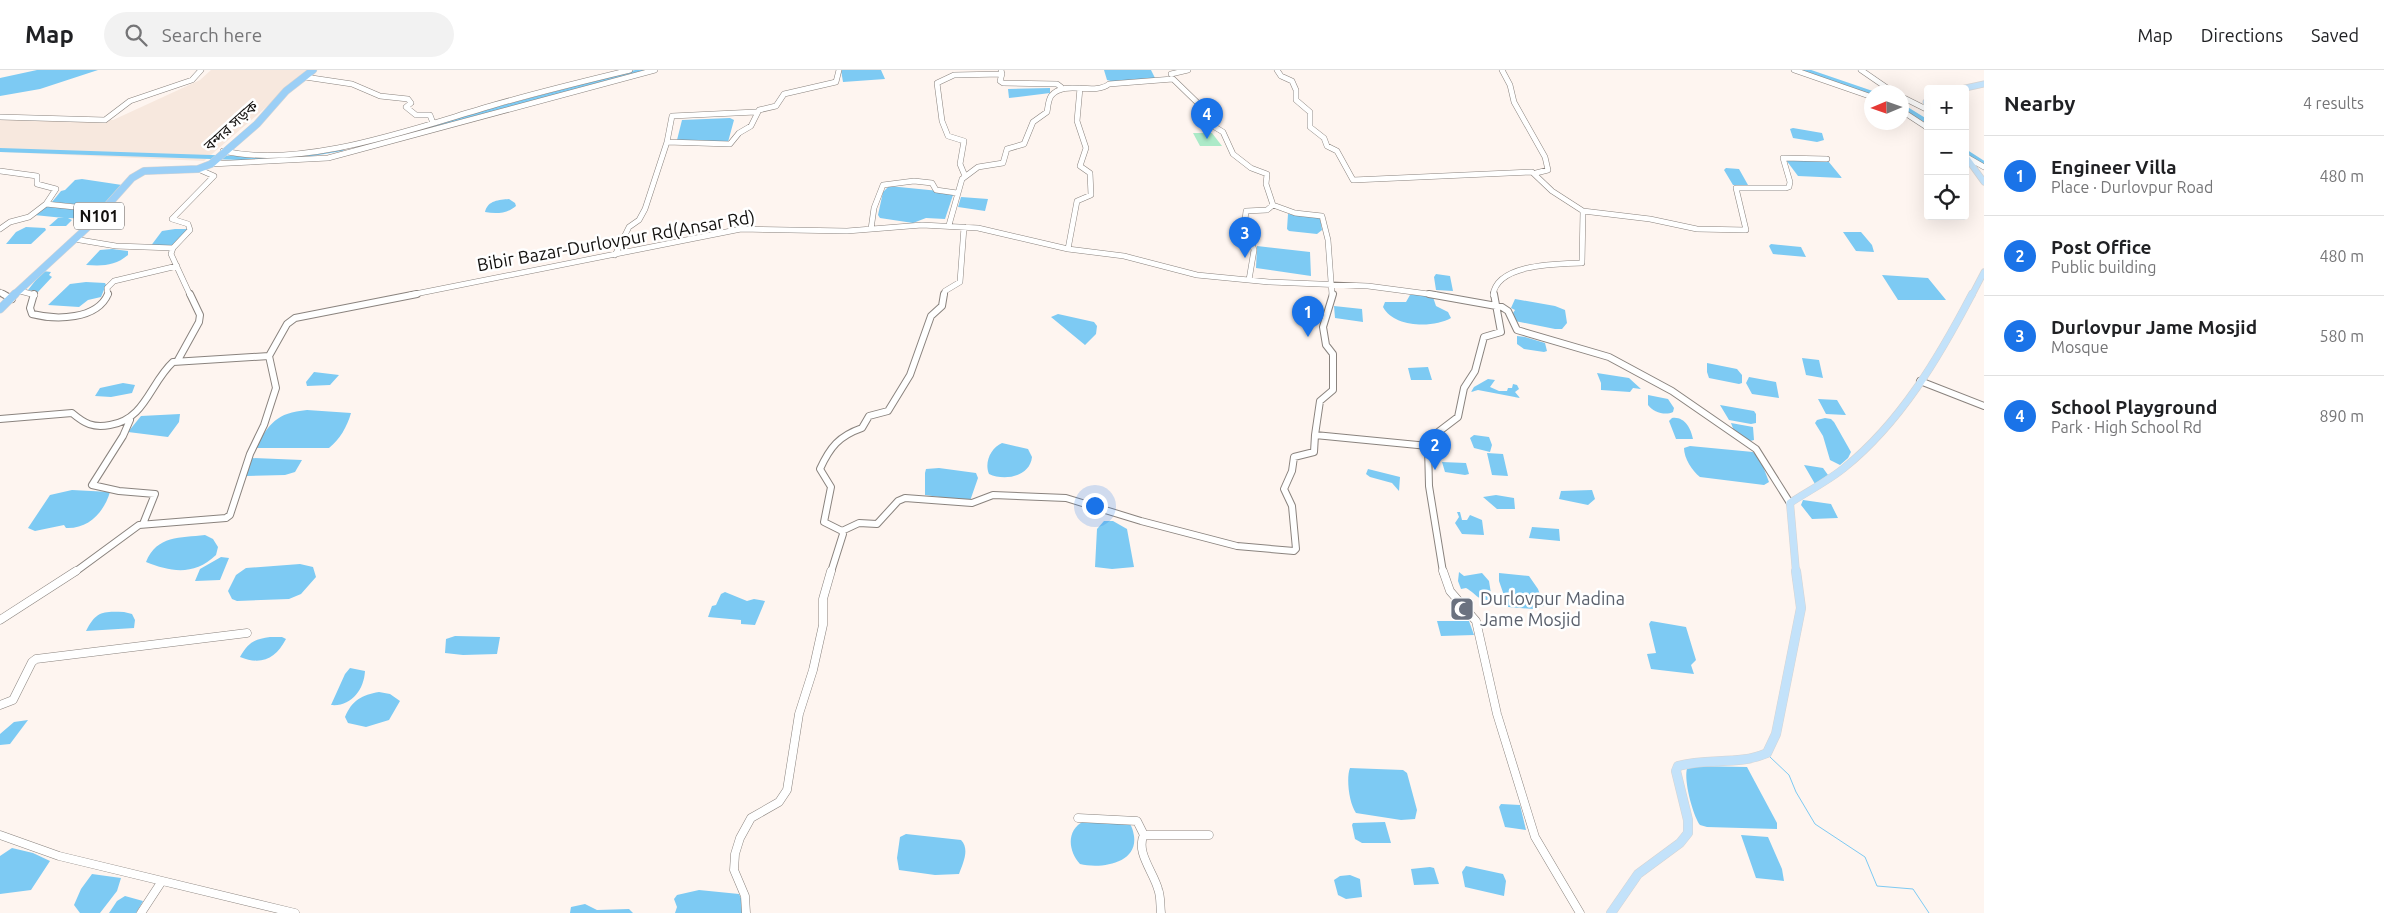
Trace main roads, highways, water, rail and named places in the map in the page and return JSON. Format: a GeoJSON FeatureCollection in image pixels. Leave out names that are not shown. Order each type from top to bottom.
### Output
{"type":"FeatureCollection","features":[{"type":"Feature","properties":{"kind":"highway","name":"বন্দর সড়ক"},"geometry":{"type":"LineString","coordinates":[[0,309],[104,210],[132,178],[152,170],[198,169],[212,162],[258,124],[286,91],[313,70]]}},
{"type":"Feature","properties":{"kind":"main road"},"geometry":{"type":"LineString","coordinates":[[1969,87],[1984,84]]}},
{"type":"Feature","properties":{"kind":"main road"},"geometry":{"type":"LineString","coordinates":[[1969,161],[1984,182]]}},
{"type":"Feature","properties":{"kind":"main road"},"geometry":{"type":"LineString","coordinates":[[1611,913],[1618,900],[1642,869],[1650,862],[1671,851],[1688,833],[1688,820],[1676,771],[1678,766],[1703,760],[1748,762],[1768,753],[1776,734],[1800,608],[1791,533],[1790,503],[1845,467],[1896,415],[1953,330],[1984,272]]}},
{"type":"Feature","properties":{"kind":"water"},"geometry":{"type":"Polygon","coordinates":[[[37,70],[98,70],[40,89],[0,96],[0,78],[37,70]]]}},
{"type":"Feature","properties":{"kind":"water"},"geometry":{"type":"Polygon","coordinates":[[[841,70],[881,70],[885,79],[843,82],[841,70]]]}},
{"type":"Feature","properties":{"kind":"water"},"geometry":{"type":"Polygon","coordinates":[[[1104,70],[1151,70],[1155,78],[1114,82],[1107,80],[1104,70]]]}},
{"type":"Feature","properties":{"kind":"water"},"geometry":{"type":"Polygon","coordinates":[[[1050,88],[1050,93],[1009,98],[1008,89],[1050,88]]]}},
{"type":"Feature","properties":{"kind":"water"},"geometry":{"type":"Polygon","coordinates":[[[730,118],[734,120],[728,142],[677,140],[682,120],[730,118]]]}},
{"type":"Feature","properties":{"kind":"water"},"geometry":{"type":"Polygon","coordinates":[[[1790,129],[1822,133],[1824,140],[1817,142],[1793,138],[1790,129]]]}},
{"type":"Feature","properties":{"kind":"water"},"geometry":{"type":"Polygon","coordinates":[[[1786,160],[1828,161],[1842,178],[1798,176],[1786,160]]]}},
{"type":"Feature","properties":{"kind":"water"},"geometry":{"type":"Polygon","coordinates":[[[1726,168],[1739,169],[1748,185],[1733,185],[1724,170],[1726,168]]]}},
{"type":"Feature","properties":{"kind":"water"},"geometry":{"type":"Polygon","coordinates":[[[82,179],[122,185],[104,207],[52,202],[61,191],[65,190],[75,180],[82,179]]]}},
{"type":"Feature","properties":{"kind":"water"},"geometry":{"type":"Polygon","coordinates":[[[889,186],[949,192],[953,195],[945,219],[926,218],[913,223],[880,218],[878,215],[883,192],[889,186]]]}},
{"type":"Feature","properties":{"kind":"water"},"geometry":{"type":"Polygon","coordinates":[[[961,197],[988,199],[985,211],[958,207],[961,197]]]}},
{"type":"Feature","properties":{"kind":"water"},"geometry":{"type":"Polygon","coordinates":[[[509,199],[516,206],[509,211],[501,213],[485,212],[491,203],[509,199]]]}},
{"type":"Feature","properties":{"kind":"water"},"geometry":{"type":"Polygon","coordinates":[[[44,206],[96,210],[98,213],[88,219],[68,218],[72,220],[66,226],[49,226],[58,218],[64,218],[34,215],[44,206]]]}},
{"type":"Feature","properties":{"kind":"water"},"geometry":{"type":"Polygon","coordinates":[[[1288,214],[1320,217],[1322,230],[1317,234],[1289,231],[1287,229],[1288,214]]]}},
{"type":"Feature","properties":{"kind":"water"},"geometry":{"type":"Polygon","coordinates":[[[26,227],[45,228],[46,230],[31,244],[6,244],[16,232],[26,227]]]}},
{"type":"Feature","properties":{"kind":"water"},"geometry":{"type":"Polygon","coordinates":[[[189,229],[173,247],[150,247],[162,231],[189,229]]]}},
{"type":"Feature","properties":{"kind":"water"},"geometry":{"type":"Polygon","coordinates":[[[1843,232],[1861,232],[1872,245],[1874,252],[1856,251],[1843,232]]]}},
{"type":"Feature","properties":{"kind":"water"},"geometry":{"type":"Polygon","coordinates":[[[1771,244],[1801,247],[1806,257],[1773,254],[1769,246],[1771,244]]]}},
{"type":"Feature","properties":{"kind":"water"},"geometry":{"type":"Polygon","coordinates":[[[1257,246],[1310,252],[1311,276],[1256,268],[1257,246]]]}},
{"type":"Feature","properties":{"kind":"water"},"geometry":{"type":"Polygon","coordinates":[[[100,250],[128,251],[128,255],[108,265],[86,265],[100,250]]]}},
{"type":"Feature","properties":{"kind":"water"},"geometry":{"type":"Polygon","coordinates":[[[43,271],[51,272],[49,275],[52,277],[38,292],[28,290],[43,271]]]}},
{"type":"Feature","properties":{"kind":"water"},"geometry":{"type":"Polygon","coordinates":[[[1436,274],[1450,276],[1453,291],[1436,290],[1434,277],[1436,274]]]}},
{"type":"Feature","properties":{"kind":"water"},"geometry":{"type":"Polygon","coordinates":[[[1882,275],[1928,278],[1946,300],[1898,300],[1882,275]]]}},
{"type":"Feature","properties":{"kind":"water"},"geometry":{"type":"Polygon","coordinates":[[[86,282],[105,283],[106,285],[101,297],[88,300],[79,307],[48,305],[70,284],[86,282]]]}},
{"type":"Feature","properties":{"kind":"water"},"geometry":{"type":"Polygon","coordinates":[[[1416,294],[1433,297],[1436,306],[1448,312],[1451,318],[1435,323],[1415,324],[1396,319],[1388,314],[1383,307],[1385,302],[1406,302],[1410,295],[1416,294]]]}},
{"type":"Feature","properties":{"kind":"water"},"geometry":{"type":"Polygon","coordinates":[[[1515,299],[1555,306],[1565,310],[1567,323],[1562,329],[1555,329],[1515,321],[1513,313],[1515,310],[1511,308],[1515,299]]]}},
{"type":"Feature","properties":{"kind":"water"},"geometry":{"type":"Polygon","coordinates":[[[1334,306],[1362,309],[1363,322],[1335,318],[1334,306]]]}},
{"type":"Feature","properties":{"kind":"water"},"geometry":{"type":"Polygon","coordinates":[[[1058,314],[1094,322],[1097,326],[1096,334],[1085,345],[1051,317],[1058,314]]]}},
{"type":"Feature","properties":{"kind":"water"},"geometry":{"type":"Polygon","coordinates":[[[1517,336],[1545,343],[1547,351],[1524,349],[1517,344],[1517,336]]]}},
{"type":"Feature","properties":{"kind":"water"},"geometry":{"type":"Polygon","coordinates":[[[1802,358],[1819,360],[1823,378],[1806,375],[1802,358]]]}},
{"type":"Feature","properties":{"kind":"water"},"geometry":{"type":"Polygon","coordinates":[[[1707,363],[1737,369],[1742,375],[1742,383],[1709,378],[1707,363]]]}},
{"type":"Feature","properties":{"kind":"water"},"geometry":{"type":"Polygon","coordinates":[[[1428,367],[1432,380],[1411,380],[1408,368],[1428,367]]]}},
{"type":"Feature","properties":{"kind":"water"},"geometry":{"type":"Polygon","coordinates":[[[314,372],[339,375],[330,385],[307,386],[306,382],[314,372]]]}},
{"type":"Feature","properties":{"kind":"water"},"geometry":{"type":"Polygon","coordinates":[[[1597,373],[1629,378],[1641,389],[1633,388],[1630,392],[1601,390],[1601,383],[1597,373]]]}},
{"type":"Feature","properties":{"kind":"water"},"geometry":{"type":"Polygon","coordinates":[[[1749,377],[1776,382],[1779,398],[1752,394],[1746,383],[1749,377]]]}},
{"type":"Feature","properties":{"kind":"water"},"geometry":{"type":"Polygon","coordinates":[[[1488,379],[1495,380],[1490,387],[1499,391],[1507,391],[1508,388],[1512,388],[1513,384],[1517,385],[1519,389],[1515,392],[1520,398],[1478,390],[1471,392],[1474,387],[1488,379]]]}},
{"type":"Feature","properties":{"kind":"water"},"geometry":{"type":"Polygon","coordinates":[[[123,383],[135,385],[132,393],[111,397],[95,396],[100,388],[123,383]]]}},
{"type":"Feature","properties":{"kind":"water"},"geometry":{"type":"Polygon","coordinates":[[[1648,395],[1668,399],[1674,408],[1673,412],[1659,413],[1653,410],[1648,405],[1648,395]]]}},
{"type":"Feature","properties":{"kind":"water"},"geometry":{"type":"Polygon","coordinates":[[[1818,399],[1837,400],[1846,415],[1826,414],[1818,399]]]}},
{"type":"Feature","properties":{"kind":"water"},"geometry":{"type":"Polygon","coordinates":[[[1720,405],[1754,411],[1756,423],[1751,424],[1729,420],[1720,405]]]}},
{"type":"Feature","properties":{"kind":"water"},"geometry":{"type":"Polygon","coordinates":[[[296,411],[351,413],[343,432],[329,448],[255,448],[275,421],[296,411]]]}},
{"type":"Feature","properties":{"kind":"water"},"geometry":{"type":"Polygon","coordinates":[[[180,414],[179,422],[168,437],[128,432],[141,416],[180,414]]]}},
{"type":"Feature","properties":{"kind":"water"},"geometry":{"type":"Polygon","coordinates":[[[1672,418],[1680,419],[1686,424],[1691,431],[1693,439],[1676,439],[1669,421],[1672,418]]]}},
{"type":"Feature","properties":{"kind":"water"},"geometry":{"type":"Polygon","coordinates":[[[1831,419],[1834,422],[1851,452],[1848,458],[1840,465],[1830,460],[1823,436],[1815,423],[1817,420],[1831,419]]]}},
{"type":"Feature","properties":{"kind":"water"},"geometry":{"type":"Polygon","coordinates":[[[1731,423],[1753,427],[1754,440],[1750,441],[1734,431],[1731,423]]]}},
{"type":"Feature","properties":{"kind":"water"},"geometry":{"type":"Polygon","coordinates":[[[1474,435],[1489,437],[1492,445],[1490,452],[1474,448],[1470,438],[1474,435]]]}},
{"type":"Feature","properties":{"kind":"water"},"geometry":{"type":"Polygon","coordinates":[[[1002,443],[1028,449],[1032,457],[1027,469],[1015,476],[1009,477],[989,474],[988,460],[995,448],[1002,443]]]}},
{"type":"Feature","properties":{"kind":"water"},"geometry":{"type":"Polygon","coordinates":[[[1690,446],[1753,452],[1761,461],[1769,482],[1764,485],[1700,477],[1691,468],[1685,456],[1684,448],[1690,446]]]}},
{"type":"Feature","properties":{"kind":"water"},"geometry":{"type":"Polygon","coordinates":[[[1487,453],[1503,454],[1508,476],[1492,475],[1487,453]]]}},
{"type":"Feature","properties":{"kind":"water"},"geometry":{"type":"Polygon","coordinates":[[[251,458],[302,460],[295,472],[285,475],[246,476],[251,458]]]}},
{"type":"Feature","properties":{"kind":"water"},"geometry":{"type":"Polygon","coordinates":[[[1442,462],[1466,463],[1469,474],[1445,472],[1442,462]]]}},
{"type":"Feature","properties":{"kind":"water"},"geometry":{"type":"Polygon","coordinates":[[[1804,465],[1823,468],[1828,475],[1815,484],[1804,465]]]}},
{"type":"Feature","properties":{"kind":"water"},"geometry":{"type":"Polygon","coordinates":[[[939,468],[976,473],[978,478],[970,501],[925,495],[926,469],[939,468]]]}},
{"type":"Feature","properties":{"kind":"water"},"geometry":{"type":"Polygon","coordinates":[[[1368,469],[1400,477],[1399,491],[1392,483],[1370,477],[1366,474],[1368,469]]]}},
{"type":"Feature","properties":{"kind":"water"},"geometry":{"type":"Polygon","coordinates":[[[72,490],[110,492],[100,512],[82,526],[66,528],[64,525],[35,531],[28,528],[50,495],[72,490]]]}},
{"type":"Feature","properties":{"kind":"water"},"geometry":{"type":"Polygon","coordinates":[[[1592,490],[1595,499],[1588,505],[1559,499],[1561,491],[1592,490]]]}},
{"type":"Feature","properties":{"kind":"water"},"geometry":{"type":"Polygon","coordinates":[[[1496,495],[1514,498],[1515,509],[1497,509],[1483,497],[1496,495]]]}},
{"type":"Feature","properties":{"kind":"water"},"geometry":{"type":"Polygon","coordinates":[[[1803,500],[1831,504],[1838,518],[1812,519],[1801,505],[1803,500]]]}},
{"type":"Feature","properties":{"kind":"water"},"geometry":{"type":"Polygon","coordinates":[[[1457,512],[1460,512],[1462,520],[1467,520],[1470,515],[1482,520],[1484,535],[1462,534],[1455,523],[1459,517],[1457,512]]]}},
{"type":"Feature","properties":{"kind":"water"},"geometry":{"type":"Polygon","coordinates":[[[1104,521],[1113,521],[1127,529],[1134,567],[1112,569],[1095,567],[1097,529],[1104,521]]]}},
{"type":"Feature","properties":{"kind":"water"},"geometry":{"type":"Polygon","coordinates":[[[1532,527],[1559,529],[1560,541],[1529,538],[1532,527]]]}},
{"type":"Feature","properties":{"kind":"water"},"geometry":{"type":"Polygon","coordinates":[[[205,535],[213,539],[218,547],[216,555],[208,562],[191,569],[173,570],[146,562],[156,547],[163,542],[170,539],[205,535]]]}},
{"type":"Feature","properties":{"kind":"water"},"geometry":{"type":"Polygon","coordinates":[[[221,557],[229,558],[220,580],[195,581],[200,569],[221,557]]]}},
{"type":"Feature","properties":{"kind":"water"},"geometry":{"type":"Polygon","coordinates":[[[300,564],[313,567],[316,577],[301,594],[289,599],[237,601],[232,599],[228,591],[236,575],[246,568],[300,564]]]}},
{"type":"Feature","properties":{"kind":"water"},"geometry":{"type":"Polygon","coordinates":[[[1459,572],[1464,576],[1482,573],[1489,581],[1492,600],[1480,598],[1466,588],[1461,589],[1458,581],[1459,572]]]}},
{"type":"Feature","properties":{"kind":"water"},"geometry":{"type":"Polygon","coordinates":[[[1499,573],[1529,576],[1538,589],[1544,606],[1533,609],[1508,607],[1499,581],[1499,573]]]}},
{"type":"Feature","properties":{"kind":"water"},"geometry":{"type":"Polygon","coordinates":[[[725,592],[747,601],[754,599],[765,601],[755,625],[741,624],[741,620],[708,617],[712,606],[716,605],[721,594],[725,592]]]}},
{"type":"Feature","properties":{"kind":"water"},"geometry":{"type":"Polygon","coordinates":[[[105,612],[132,614],[135,620],[134,628],[86,631],[93,619],[105,612]]]}},
{"type":"Feature","properties":{"kind":"water"},"geometry":{"type":"Polygon","coordinates":[[[1437,621],[1469,621],[1474,635],[1441,636],[1437,621]]]}},
{"type":"Feature","properties":{"kind":"water"},"geometry":{"type":"Polygon","coordinates":[[[1651,621],[1686,627],[1696,660],[1691,665],[1694,674],[1651,669],[1647,654],[1656,653],[1649,624],[1651,621]]]}},
{"type":"Feature","properties":{"kind":"water"},"geometry":{"type":"Polygon","coordinates":[[[455,636],[500,637],[497,654],[463,655],[445,653],[446,639],[455,636]]]}},
{"type":"Feature","properties":{"kind":"water"},"geometry":{"type":"Polygon","coordinates":[[[270,637],[286,639],[273,655],[255,661],[240,657],[252,642],[270,637]]]}},
{"type":"Feature","properties":{"kind":"water"},"geometry":{"type":"Polygon","coordinates":[[[350,668],[365,671],[359,691],[345,703],[331,705],[345,674],[350,668]]]}},
{"type":"Feature","properties":{"kind":"water"},"geometry":{"type":"Polygon","coordinates":[[[379,692],[390,694],[400,701],[389,720],[366,727],[348,723],[345,717],[354,702],[379,692]]]}},
{"type":"Feature","properties":{"kind":"water"},"geometry":{"type":"Polygon","coordinates":[[[28,720],[10,744],[0,745],[0,734],[14,722],[28,720]]]}},
{"type":"Feature","properties":{"kind":"water"},"geometry":{"type":"Polygon","coordinates":[[[1688,766],[1747,767],[1777,823],[1777,829],[1707,827],[1700,825],[1689,796],[1686,778],[1688,766]]]}},
{"type":"Feature","properties":{"kind":"water"},"geometry":{"type":"Polygon","coordinates":[[[1350,768],[1403,770],[1407,773],[1417,810],[1415,819],[1401,820],[1356,813],[1349,790],[1348,778],[1350,768]]]}},
{"type":"Feature","properties":{"kind":"water"},"geometry":{"type":"Polygon","coordinates":[[[1501,804],[1520,805],[1526,830],[1505,827],[1499,807],[1501,804]]]}},
{"type":"Feature","properties":{"kind":"water"},"geometry":{"type":"Polygon","coordinates":[[[1084,821],[1128,822],[1134,836],[1134,845],[1130,853],[1124,858],[1107,865],[1080,864],[1073,853],[1071,841],[1074,830],[1084,821]]]}},
{"type":"Feature","properties":{"kind":"water"},"geometry":{"type":"Polygon","coordinates":[[[1385,822],[1391,843],[1362,843],[1355,839],[1353,823],[1385,822]]]}},
{"type":"Feature","properties":{"kind":"water"},"geometry":{"type":"Polygon","coordinates":[[[906,834],[961,840],[964,844],[965,852],[959,874],[935,875],[899,870],[897,858],[900,837],[906,834]]]}},
{"type":"Feature","properties":{"kind":"water"},"geometry":{"type":"Polygon","coordinates":[[[1741,835],[1768,837],[1782,869],[1784,881],[1756,878],[1741,835]]]}},
{"type":"Feature","properties":{"kind":"water"},"geometry":{"type":"Polygon","coordinates":[[[12,848],[33,853],[50,861],[31,890],[0,894],[0,856],[12,848]]]}},
{"type":"Feature","properties":{"kind":"water"},"geometry":{"type":"Polygon","coordinates":[[[1466,866],[1503,874],[1506,881],[1504,896],[1465,887],[1462,872],[1466,866]]]}},
{"type":"Feature","properties":{"kind":"water"},"geometry":{"type":"Polygon","coordinates":[[[1434,868],[1439,884],[1414,885],[1411,869],[1434,868]]]}},
{"type":"Feature","properties":{"kind":"water"},"geometry":{"type":"Polygon","coordinates":[[[92,874],[121,878],[117,891],[100,913],[80,913],[74,905],[81,889],[92,874]]]}},
{"type":"Feature","properties":{"kind":"water"},"geometry":{"type":"Polygon","coordinates":[[[1350,875],[1360,879],[1362,897],[1346,899],[1338,895],[1334,880],[1340,876],[1350,875]]]}},
{"type":"Feature","properties":{"kind":"water"},"geometry":{"type":"Polygon","coordinates":[[[699,890],[739,894],[743,903],[742,913],[675,913],[677,907],[674,899],[677,895],[699,890]]]}},
{"type":"Feature","properties":{"kind":"water"},"geometry":{"type":"Polygon","coordinates":[[[125,896],[143,901],[136,913],[109,913],[117,901],[125,896]]]}},
{"type":"Feature","properties":{"kind":"water"},"geometry":{"type":"Polygon","coordinates":[[[585,904],[597,910],[629,909],[633,913],[570,913],[571,907],[585,904]]]}},
{"type":"Feature","properties":{"kind":"waterway"},"geometry":{"type":"LineString","coordinates":[[421,129],[643,70]]}},
{"type":"Feature","properties":{"kind":"waterway"},"geometry":{"type":"LineString","coordinates":[[1805,70],[1864,90]]}},
{"type":"Feature","properties":{"kind":"waterway"},"geometry":{"type":"LineString","coordinates":[[1909,110],[1924,120]]}},
{"type":"Feature","properties":{"kind":"waterway"},"geometry":{"type":"LineString","coordinates":[[289,158],[342,149]]}},
{"type":"Feature","properties":{"kind":"waterway"},"geometry":{"type":"LineString","coordinates":[[0,150],[273,159]]}},
{"type":"Feature","properties":{"kind":"waterway"},"geometry":{"type":"LineString","coordinates":[[1969,154],[1984,163]]}},
{"type":"Feature","properties":{"kind":"waterway"},"geometry":{"type":"LineString","coordinates":[[1770,757],[1789,775],[1796,792],[1815,824],[1865,857],[1877,886],[1913,889],[1929,913]]}},
{"type":"Feature","properties":{"kind":"place","name":"School Playground"},"geometry":{"type":"Point","coordinates":[1207,139]}},
{"type":"Feature","properties":{"kind":"place","name":"Durlovpur Jame Mosjid"},"geometry":{"type":"Point","coordinates":[1245,258]}},
{"type":"Feature","properties":{"kind":"place","name":"Engineer Villa"},"geometry":{"type":"Point","coordinates":[1308,337]}},
{"type":"Feature","properties":{"kind":"place","name":"Post Office"},"geometry":{"type":"Point","coordinates":[1435,470]}},
{"type":"Feature","properties":{"kind":"place","name":"Durlovpur Madina Jame Mosjid"},"geometry":{"type":"Point","coordinates":[1462,609]}}]}
